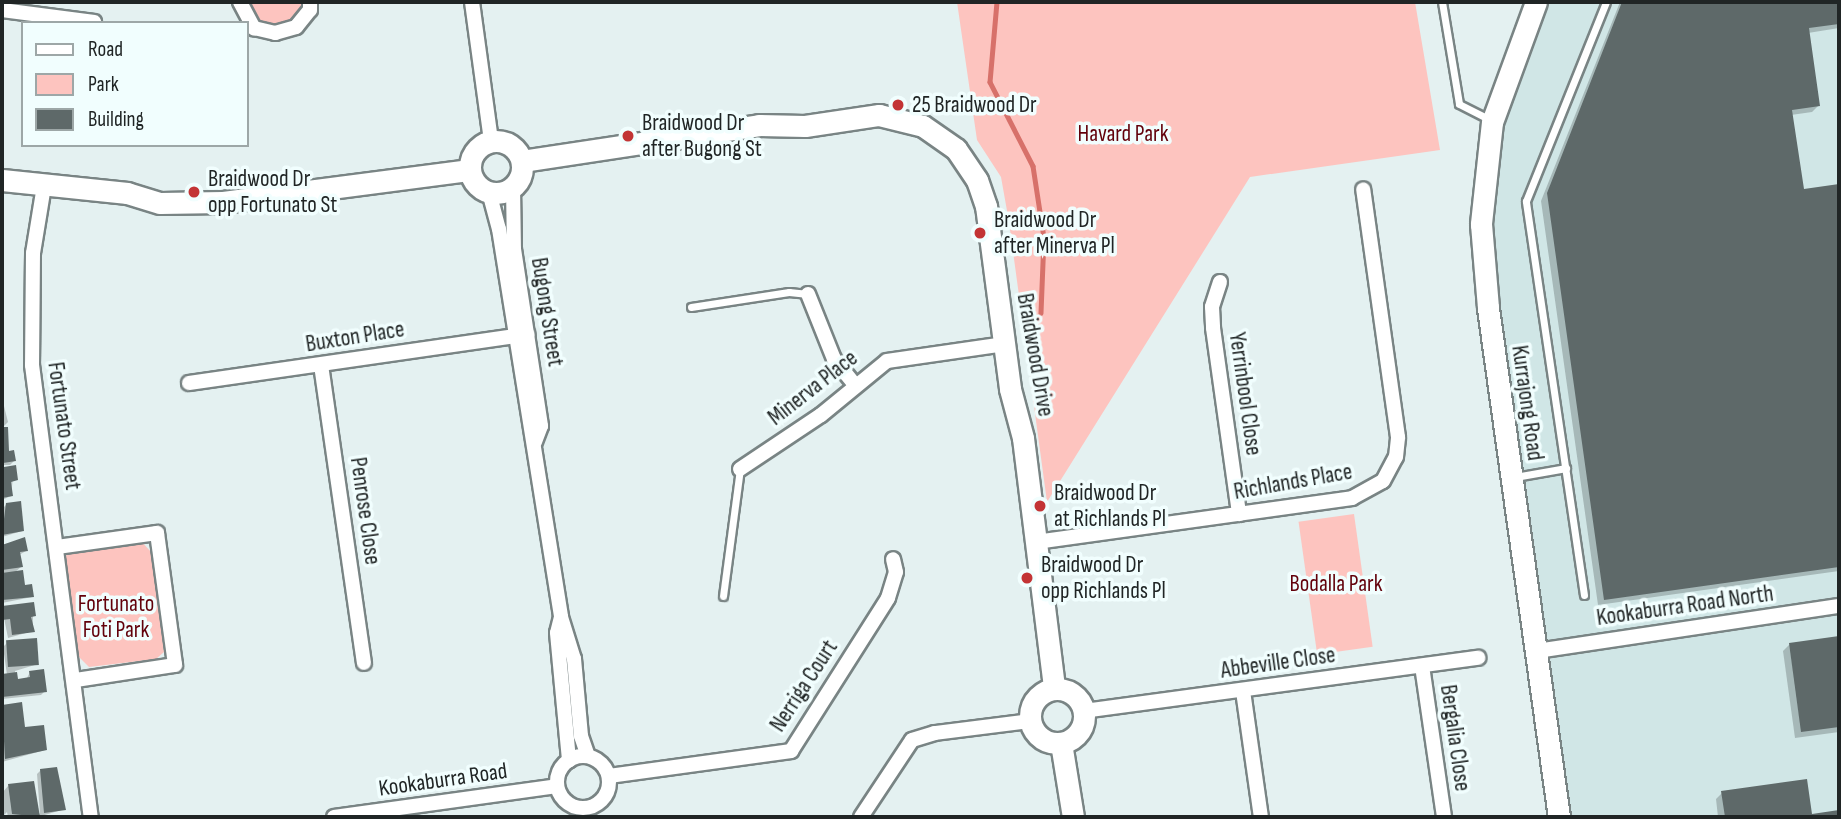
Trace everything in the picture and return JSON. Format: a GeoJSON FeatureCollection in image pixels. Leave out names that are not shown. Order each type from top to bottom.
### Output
{"type":"FeatureCollection","features":[{"type":"Feature","properties":{"kind":"street"},"geometry":{"type":"LineString","coordinates":[[240,2],[254,28],[275,33],[296,27],[310,10],[310,2]]}},
{"type":"Feature","properties":{"kind":"street"},"geometry":{"type":"LineString","coordinates":[[472,2],[491,141]]}},
{"type":"Feature","properties":{"kind":"street","name":"Kurrajong Road"},"geometry":{"type":"LineString","coordinates":[[1536,2],[1492,122],[1481,224],[1511,478],[1559,817]]}},
{"type":"Feature","properties":{"kind":"street"},"geometry":{"type":"LineString","coordinates":[[2,10],[86,21]]}},
{"type":"Feature","properties":{"kind":"street","name":"Braidwood Drive"},"geometry":{"type":"LineString","coordinates":[[522,161],[768,124],[805,126],[879,115],[914,122],[956,149],[982,192],[1014,407],[1023,438],[1054,688]]}},
{"type":"Feature","properties":{"kind":"street"},"geometry":{"type":"LineString","coordinates":[[491,141],[514,147],[522,161],[521,175],[513,187],[489,192],[476,184],[470,170],[472,155],[491,141]]}},
{"type":"Feature","properties":{"kind":"street"},"geometry":{"type":"LineString","coordinates":[[2,180],[127,193],[159,203],[223,202],[470,170]]}},
{"type":"Feature","properties":{"kind":"street","name":"Fortunato Street"},"geometry":{"type":"LineString","coordinates":[[44,186],[33,253],[32,365],[76,680],[92,817]]}},
{"type":"Feature","properties":{"kind":"street","name":"Bugong Street"},"geometry":{"type":"LineString","coordinates":[[513,187],[514,249],[528,428],[535,442],[561,618],[574,659],[581,736],[589,756]]}},
{"type":"Feature","properties":{"kind":"street","name":"Richlands Place"},"geometry":{"type":"LineString","coordinates":[[1036,542],[1359,495],[1383,481],[1394,463],[1398,437],[1363,189]]}},
{"type":"Feature","properties":{"kind":"street","name":"Bugong Street"},"geometry":{"type":"LineString","coordinates":[[489,192],[520,335]]}},
{"type":"Feature","properties":{"kind":"street","name":"Yerrinbool Close"},"geometry":{"type":"LineString","coordinates":[[1220,282],[1212,307],[1213,328],[1239,514]]}},
{"type":"Feature","properties":{"kind":"street"},"geometry":{"type":"LineString","coordinates":[[808,294],[834,359],[855,385]]}},
{"type":"Feature","properties":{"kind":"street","name":"Buxton Place"},"geometry":{"type":"LineString","coordinates":[[189,383],[520,335]]}},
{"type":"Feature","properties":{"kind":"street","name":"Minerva Place"},"geometry":{"type":"LineString","coordinates":[[740,469],[821,415],[855,385],[895,359],[1005,344]]}},
{"type":"Feature","properties":{"kind":"street","name":"Penrose Close"},"geometry":{"type":"LineString","coordinates":[[321,365],[364,663]]}},
{"type":"Feature","properties":{"kind":"street"},"geometry":{"type":"LineString","coordinates":[[57,547],[158,533],[175,665],[76,680]]}},
{"type":"Feature","properties":{"kind":"street","name":"Nerriga Court"},"geometry":{"type":"LineString","coordinates":[[609,776],[791,751],[888,598],[896,572],[893,559]]}},
{"type":"Feature","properties":{"kind":"street","name":"Kookaburra Road North"},"geometry":{"type":"LineString","coordinates":[[1536,651],[1839,606]]}},
{"type":"Feature","properties":{"kind":"street","name":"Bugong Street"},"geometry":{"type":"LineString","coordinates":[[561,618],[556,634],[569,760]]}},
{"type":"Feature","properties":{"kind":"street","name":"Abbeville Close"},"geometry":{"type":"LineString","coordinates":[[1084,711],[1478,658]]}},
{"type":"Feature","properties":{"kind":"street","name":"Bergalia Close"},"geometry":{"type":"LineString","coordinates":[[1422,666],[1444,817]]}},
{"type":"Feature","properties":{"kind":"street"},"geometry":{"type":"LineString","coordinates":[[1054,688],[1070,691],[1084,711],[1082,728],[1061,743],[1038,736],[1030,722],[1032,704],[1054,688]]}},
{"type":"Feature","properties":{"kind":"street"},"geometry":{"type":"LineString","coordinates":[[1243,691],[1261,817]]}},
{"type":"Feature","properties":{"kind":"street"},"geometry":{"type":"LineString","coordinates":[[861,817],[912,740],[935,733],[1030,722]]}},
{"type":"Feature","properties":{"kind":"street"},"geometry":{"type":"LineString","coordinates":[[1061,743],[1073,817]]}},
{"type":"Feature","properties":{"kind":"street"},"geometry":{"type":"LineString","coordinates":[[589,756],[598,760],[609,776],[606,795],[593,812],[566,802],[557,786],[557,776],[569,760],[589,756]]}},
{"type":"Feature","properties":{"kind":"street","name":"Kookaburra Road"},"geometry":{"type":"LineString","coordinates":[[334,817],[557,786]]}},
{"type":"Feature","properties":{"kind":"lane"},"geometry":{"type":"LineString","coordinates":[[1442,2],[1459,104],[1492,122]]}},
{"type":"Feature","properties":{"kind":"lane"},"geometry":{"type":"LineString","coordinates":[[1584,595],[1526,201],[1606,2]]}},
{"type":"Feature","properties":{"kind":"lane"},"geometry":{"type":"LineString","coordinates":[[691,307],[789,292],[808,294]]}},
{"type":"Feature","properties":{"kind":"lane"},"geometry":{"type":"LineString","coordinates":[[1511,478],[1566,468]]}},
{"type":"Feature","properties":{"kind":"lane","name":"Minerva Place"},"geometry":{"type":"LineString","coordinates":[[723,596],[740,469]]}},
{"type":"Feature","properties":{"kind":"shaded area"},"geometry":{"type":"Polygon","coordinates":[[[1536,2],[1839,2],[1839,817],[1559,817],[1482,190],[1536,2]]]}},
{"type":"Feature","properties":{"kind":"green space"},"geometry":{"type":"Polygon","coordinates":[[[243,2],[304,2],[304,6],[291,26],[260,25],[243,2]]]}},
{"type":"Feature","properties":{"kind":"green space","name":"Havard Park"},"geometry":{"type":"Polygon","coordinates":[[[957,2],[1415,2],[1440,150],[1250,177],[1047,502],[1001,177],[977,140],[957,2]]]}},
{"type":"Feature","properties":{"kind":"green space","name":"Bodalla Park"},"geometry":{"type":"Polygon","coordinates":[[[1354,514],[1373,647],[1317,654],[1299,522],[1354,514]]]}},
{"type":"Feature","properties":{"kind":"green space","name":"Fortunato Foti Park"},"geometry":{"type":"Polygon","coordinates":[[[139,539],[153,554],[164,652],[156,659],[89,667],[75,653],[65,557],[70,551],[139,539]]]}},
{"type":"Feature","properties":{"kind":"building"},"geometry":{"type":"Polygon","coordinates":[[[1622,2],[1839,2],[1839,24],[1809,28],[1820,106],[1792,110],[1804,189],[1839,184],[1839,567],[1604,600],[1547,193],[1622,2]]]}},
{"type":"Feature","properties":{"kind":"building"},"geometry":{"type":"Polygon","coordinates":[[[2,427],[8,427],[9,451],[14,450],[16,461],[3,463],[4,467],[16,465],[18,480],[11,482],[13,496],[2,498],[2,427]]]}},
{"type":"Feature","properties":{"kind":"building"},"geometry":{"type":"Polygon","coordinates":[[[21,501],[24,531],[2,535],[6,503],[21,501]]]}},
{"type":"Feature","properties":{"kind":"building"},"geometry":{"type":"Polygon","coordinates":[[[25,537],[28,551],[20,552],[23,567],[2,570],[2,545],[25,537]]]}},
{"type":"Feature","properties":{"kind":"building"},"geometry":{"type":"Polygon","coordinates":[[[23,570],[25,585],[32,584],[34,597],[2,600],[2,573],[23,570]]]}},
{"type":"Feature","properties":{"kind":"building"},"geometry":{"type":"Polygon","coordinates":[[[34,602],[36,616],[31,617],[35,632],[12,635],[10,619],[2,620],[2,606],[34,602]]]}},
{"type":"Feature","properties":{"kind":"building"},"geometry":{"type":"Polygon","coordinates":[[[1839,636],[1839,727],[1801,732],[1789,643],[1839,636]]]}},
{"type":"Feature","properties":{"kind":"building"},"geometry":{"type":"Polygon","coordinates":[[[37,638],[39,665],[8,667],[6,640],[37,638]]]}},
{"type":"Feature","properties":{"kind":"building"},"geometry":{"type":"Polygon","coordinates":[[[44,669],[47,692],[2,697],[2,674],[17,672],[18,679],[30,677],[29,671],[44,669]]]}},
{"type":"Feature","properties":{"kind":"building"},"geometry":{"type":"Polygon","coordinates":[[[22,702],[25,727],[44,725],[47,750],[5,759],[2,705],[22,702]]]}},
{"type":"Feature","properties":{"kind":"building"},"geometry":{"type":"Polygon","coordinates":[[[57,767],[66,810],[44,813],[40,769],[57,767]]]}},
{"type":"Feature","properties":{"kind":"building"},"geometry":{"type":"Polygon","coordinates":[[[1807,779],[1812,814],[1839,810],[1839,817],[1725,817],[1721,791],[1807,779]]]}},
{"type":"Feature","properties":{"kind":"building"},"geometry":{"type":"Polygon","coordinates":[[[34,781],[40,817],[12,814],[8,784],[34,781]]]}},
{"type":"Feature","properties":{"kind":"waterway"},"geometry":{"type":"LineString","coordinates":[[997,2],[990,82],[1033,166],[1044,238],[1041,313]]}},
{"type":"Feature","properties":{"kind":"place","name":"25 Braidwood Dr"},"geometry":{"type":"Point","coordinates":[898,105]}},
{"type":"Feature","properties":{"kind":"place","name":"Braidwood Dr after Bugong St"},"geometry":{"type":"Point","coordinates":[628,136]}},
{"type":"Feature","properties":{"kind":"place","name":"Braidwood Dr opp Fortunato St"},"geometry":{"type":"Point","coordinates":[194,192]}},
{"type":"Feature","properties":{"kind":"place","name":"Braidwood Dr after Minerva Pl"},"geometry":{"type":"Point","coordinates":[980,233]}},
{"type":"Feature","properties":{"kind":"place","name":"Braidwood Dr at Richlands Pl"},"geometry":{"type":"Point","coordinates":[1040,506]}},
{"type":"Feature","properties":{"kind":"place","name":"Braidwood Dr opp Richlands Pl"},"geometry":{"type":"Point","coordinates":[1027,578]}}]}
